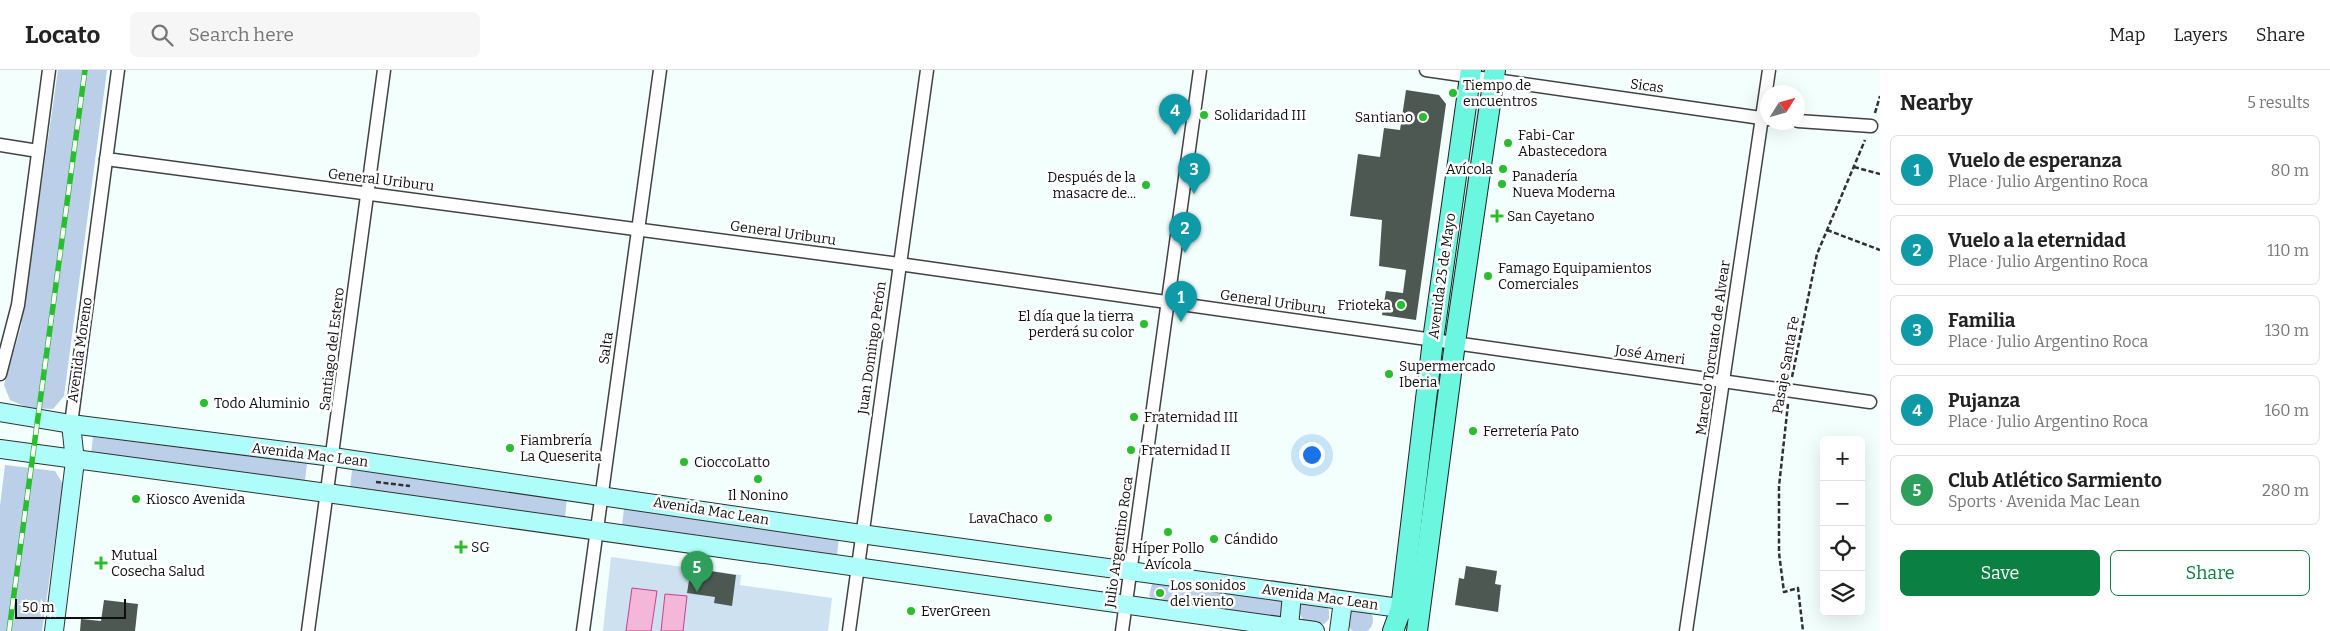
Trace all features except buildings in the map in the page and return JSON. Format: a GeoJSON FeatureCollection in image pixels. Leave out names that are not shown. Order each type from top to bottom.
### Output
{"type":"FeatureCollection","features":[{"type":"Feature","properties":{"kind":"main road","name":"Avenida 25 de Mayo"},"geometry":{"type":"LineString","coordinates":[[1394,631],[1401,609],[1433,340],[1471,73]]}},
{"type":"Feature","properties":{"kind":"main road","name":"Avenida 25 de Mayo"},"geometry":{"type":"LineString","coordinates":[[1417,631],[1422,612],[1455,343],[1494,75]]}},
{"type":"Feature","properties":{"kind":"main road","name":"Avenida Mac Lean"},"geometry":{"type":"LineString","coordinates":[[0,412],[71,424],[333,457],[861,534],[1422,612]]}},
{"type":"Feature","properties":{"kind":"main road","name":"Avenida Moreno"},"geometry":{"type":"LineString","coordinates":[[54,631],[75,461],[71,424]]}},
{"type":"Feature","properties":{"kind":"main road"},"geometry":{"type":"LineString","coordinates":[[0,449],[75,461],[327,493],[1315,631]]}},
{"type":"Feature","properties":{"kind":"main road"},"geometry":{"type":"LineString","coordinates":[[1289,627],[1292,594]]}},
{"type":"Feature","properties":{"kind":"main road"},"geometry":{"type":"LineString","coordinates":[[1339,631],[1343,601]]}},
{"type":"Feature","properties":{"kind":"street"},"geometry":{"type":"LineString","coordinates":[[0,374],[18,305],[49,70]]}},
{"type":"Feature","properties":{"kind":"street","name":"Avenida Moreno"},"geometry":{"type":"LineString","coordinates":[[71,424],[118,70]]}},
{"type":"Feature","properties":{"kind":"street","name":"Santiago del Estero"},"geometry":{"type":"LineString","coordinates":[[308,631],[384,70]]}},
{"type":"Feature","properties":{"kind":"street","name":"Salta"},"geometry":{"type":"LineString","coordinates":[[582,631],[660,70]]}},
{"type":"Feature","properties":{"kind":"street","name":"Juan Domingo Perón"},"geometry":{"type":"LineString","coordinates":[[849,631],[927,70]]}},
{"type":"Feature","properties":{"kind":"street","name":"Julio Argentino Roca"},"geometry":{"type":"LineString","coordinates":[[1122,631],[1200,70]]}},
{"type":"Feature","properties":{"kind":"street","name":"Sicas"},"geometry":{"type":"LineString","coordinates":[[1426,70],[1494,75],[1760,117]]}},
{"type":"Feature","properties":{"kind":"street","name":"Marcelo Torcuato de Alvear"},"geometry":{"type":"LineString","coordinates":[[1768,85],[1769,70]]}},
{"type":"Feature","properties":{"kind":"street"},"geometry":{"type":"LineString","coordinates":[[1805,121],[1871,126]]}},
{"type":"Feature","properties":{"kind":"street","name":"Marcelo Torcuato de Alvear"},"geometry":{"type":"LineString","coordinates":[[1686,631],[1763,130]]}},
{"type":"Feature","properties":{"kind":"street"},"geometry":{"type":"LineString","coordinates":[[0,145],[38,150]]}},
{"type":"Feature","properties":{"kind":"street","name":"General Uriburu"},"geometry":{"type":"LineString","coordinates":[[106,159],[637,228],[1455,343]]}},
{"type":"Feature","properties":{"kind":"street","name":"José Ameri"},"geometry":{"type":"LineString","coordinates":[[1455,343],[1870,402]]}},
{"type":"Feature","properties":{"kind":"path","name":"Pasaje Santa Fe"},"geometry":{"type":"LineString","coordinates":[[1803,631],[1798,588],[1784,592],[1779,553],[1779,486],[1789,390],[1817,254],[1871,126],[1880,96]]}},
{"type":"Feature","properties":{"kind":"path"},"geometry":{"type":"LineString","coordinates":[[1854,167],[1880,174]]}},
{"type":"Feature","properties":{"kind":"path"},"geometry":{"type":"LineString","coordinates":[[1827,230],[1880,250]]}},
{"type":"Feature","properties":{"kind":"shaded area"},"geometry":{"type":"Polygon","coordinates":[[[58,70],[107,70],[64,396],[53,409],[29,408],[10,400],[4,385],[21,327],[58,70]]]}},
{"type":"Feature","properties":{"kind":"shaded area"},"geometry":{"type":"Polygon","coordinates":[[[1478,104],[1483,105],[1453,314],[1449,314],[1478,104]]]}},
{"type":"Feature","properties":{"kind":"shaded area"},"geometry":{"type":"Polygon","coordinates":[[[93,437],[307,464],[305,480],[91,455],[93,437]]]}},
{"type":"Feature","properties":{"kind":"shaded area"},"geometry":{"type":"Polygon","coordinates":[[[5,465],[55,471],[63,484],[42,631],[0,631],[0,506],[5,465]]]}},
{"type":"Feature","properties":{"kind":"shaded area"},"geometry":{"type":"Polygon","coordinates":[[[352,470],[567,498],[565,517],[350,488],[352,470]]]}},
{"type":"Feature","properties":{"kind":"shaded area"},"geometry":{"type":"Polygon","coordinates":[[[624,508],[839,537],[837,556],[622,527],[624,508]]]}},
{"type":"Feature","properties":{"kind":"shaded area"},"geometry":{"type":"Polygon","coordinates":[[[611,557],[741,575],[740,585],[832,598],[828,631],[603,631],[611,557]]]}},
{"type":"Feature","properties":{"kind":"shaded area"},"geometry":{"type":"Polygon","coordinates":[[[1157,582],[1278,597],[1284,602],[1283,614],[1276,618],[1155,602],[1149,596],[1152,584],[1157,582]]]}},
{"type":"Feature","properties":{"kind":"shaded area"},"geometry":{"type":"Polygon","coordinates":[[[632,588],[657,591],[651,631],[626,631],[632,588]]]}},
{"type":"Feature","properties":{"kind":"shaded area"},"geometry":{"type":"Polygon","coordinates":[[[665,594],[687,596],[683,631],[661,631],[665,594]]]}},
{"type":"Feature","properties":{"kind":"shaded area"},"geometry":{"type":"Polygon","coordinates":[[[1308,600],[1323,603],[1329,610],[1329,619],[1324,624],[1304,621],[1300,614],[1301,605],[1308,600]]]}},
{"type":"Feature","properties":{"kind":"shaded area"},"geometry":{"type":"Polygon","coordinates":[[[1355,608],[1365,608],[1372,615],[1372,625],[1365,632],[1355,632],[1348,625],[1348,615],[1355,608]]]}},
{"type":"Feature","properties":{"kind":"railway"},"geometry":{"type":"LineString","coordinates":[[9,631],[85,70]]}},
{"type":"Feature","properties":{"kind":"place","name":"Tiempo de encuentros"},"geometry":{"type":"Point","coordinates":[1453,93]}},
{"type":"Feature","properties":{"kind":"place","name":"Solidaridad III"},"geometry":{"type":"Point","coordinates":[1204,115]}},
{"type":"Feature","properties":{"kind":"place","name":"Santiano"},"geometry":{"type":"Point","coordinates":[1423,117]}},
{"type":"Feature","properties":{"kind":"place","name":"Pujanza"},"geometry":{"type":"Point","coordinates":[1175,135]}},
{"type":"Feature","properties":{"kind":"place","name":"Fabi-Car Abastecedora"},"geometry":{"type":"Point","coordinates":[1508,143]}},
{"type":"Feature","properties":{"kind":"place","name":"Avícola"},"geometry":{"type":"Point","coordinates":[1503,169]}},
{"type":"Feature","properties":{"kind":"place","name":"Panadería Nueva Moderna"},"geometry":{"type":"Point","coordinates":[1502,184]}},
{"type":"Feature","properties":{"kind":"place","name":"Después de la masacre de..."},"geometry":{"type":"Point","coordinates":[1146,185]}},
{"type":"Feature","properties":{"kind":"place","name":"Familia"},"geometry":{"type":"Point","coordinates":[1194,194]}},
{"type":"Feature","properties":{"kind":"place","name":"San Cayetano"},"geometry":{"type":"Point","coordinates":[1497,216]}},
{"type":"Feature","properties":{"kind":"place","name":"Vuelo a la eternidad"},"geometry":{"type":"Point","coordinates":[1185,253]}},
{"type":"Feature","properties":{"kind":"place","name":"Famago Equipamientos Comerciales"},"geometry":{"type":"Point","coordinates":[1488,276]}},
{"type":"Feature","properties":{"kind":"place","name":"Frioteka"},"geometry":{"type":"Point","coordinates":[1401,305]}},
{"type":"Feature","properties":{"kind":"place","name":"Vuelo de esperanza"},"geometry":{"type":"Point","coordinates":[1181,322]}},
{"type":"Feature","properties":{"kind":"place","name":"El día que la tierra perderá su color"},"geometry":{"type":"Point","coordinates":[1144,324]}},
{"type":"Feature","properties":{"kind":"place","name":"Supermercado Iberia"},"geometry":{"type":"Point","coordinates":[1389,374]}},
{"type":"Feature","properties":{"kind":"place","name":"Todo Aluminio"},"geometry":{"type":"Point","coordinates":[204,403]}},
{"type":"Feature","properties":{"kind":"place","name":"Fraternidad III"},"geometry":{"type":"Point","coordinates":[1134,417]}},
{"type":"Feature","properties":{"kind":"place","name":"Ferretería Pato"},"geometry":{"type":"Point","coordinates":[1473,431]}},
{"type":"Feature","properties":{"kind":"place","name":"Fiambrería La Queserita"},"geometry":{"type":"Point","coordinates":[510,448]}},
{"type":"Feature","properties":{"kind":"place","name":"Fraternidad II"},"geometry":{"type":"Point","coordinates":[1131,450]}},
{"type":"Feature","properties":{"kind":"place","name":"CioccoLatto"},"geometry":{"type":"Point","coordinates":[684,462]}},
{"type":"Feature","properties":{"kind":"place","name":"Il Nonino"},"geometry":{"type":"Point","coordinates":[758,479]}},
{"type":"Feature","properties":{"kind":"place","name":"Kiosco Avenida"},"geometry":{"type":"Point","coordinates":[136,499]}},
{"type":"Feature","properties":{"kind":"place","name":"LavaChaco"},"geometry":{"type":"Point","coordinates":[1048,518]}},
{"type":"Feature","properties":{"kind":"place","name":"Híper Pollo Avícola"},"geometry":{"type":"Point","coordinates":[1168,532]}},
{"type":"Feature","properties":{"kind":"place","name":"Cándido"},"geometry":{"type":"Point","coordinates":[1214,539]}},
{"type":"Feature","properties":{"kind":"place","name":"SG"},"geometry":{"type":"Point","coordinates":[461,547]}},
{"type":"Feature","properties":{"kind":"place","name":"Mutual Cosecha Salud"},"geometry":{"type":"Point","coordinates":[101,563]}},
{"type":"Feature","properties":{"kind":"place","name":"Club Atlético Sarmiento"},"geometry":{"type":"Point","coordinates":[697,592]}},
{"type":"Feature","properties":{"kind":"place","name":"Los sonidos del viento"},"geometry":{"type":"Point","coordinates":[1160,593]}},
{"type":"Feature","properties":{"kind":"place","name":"EverGreen"},"geometry":{"type":"Point","coordinates":[911,611]}}]}
